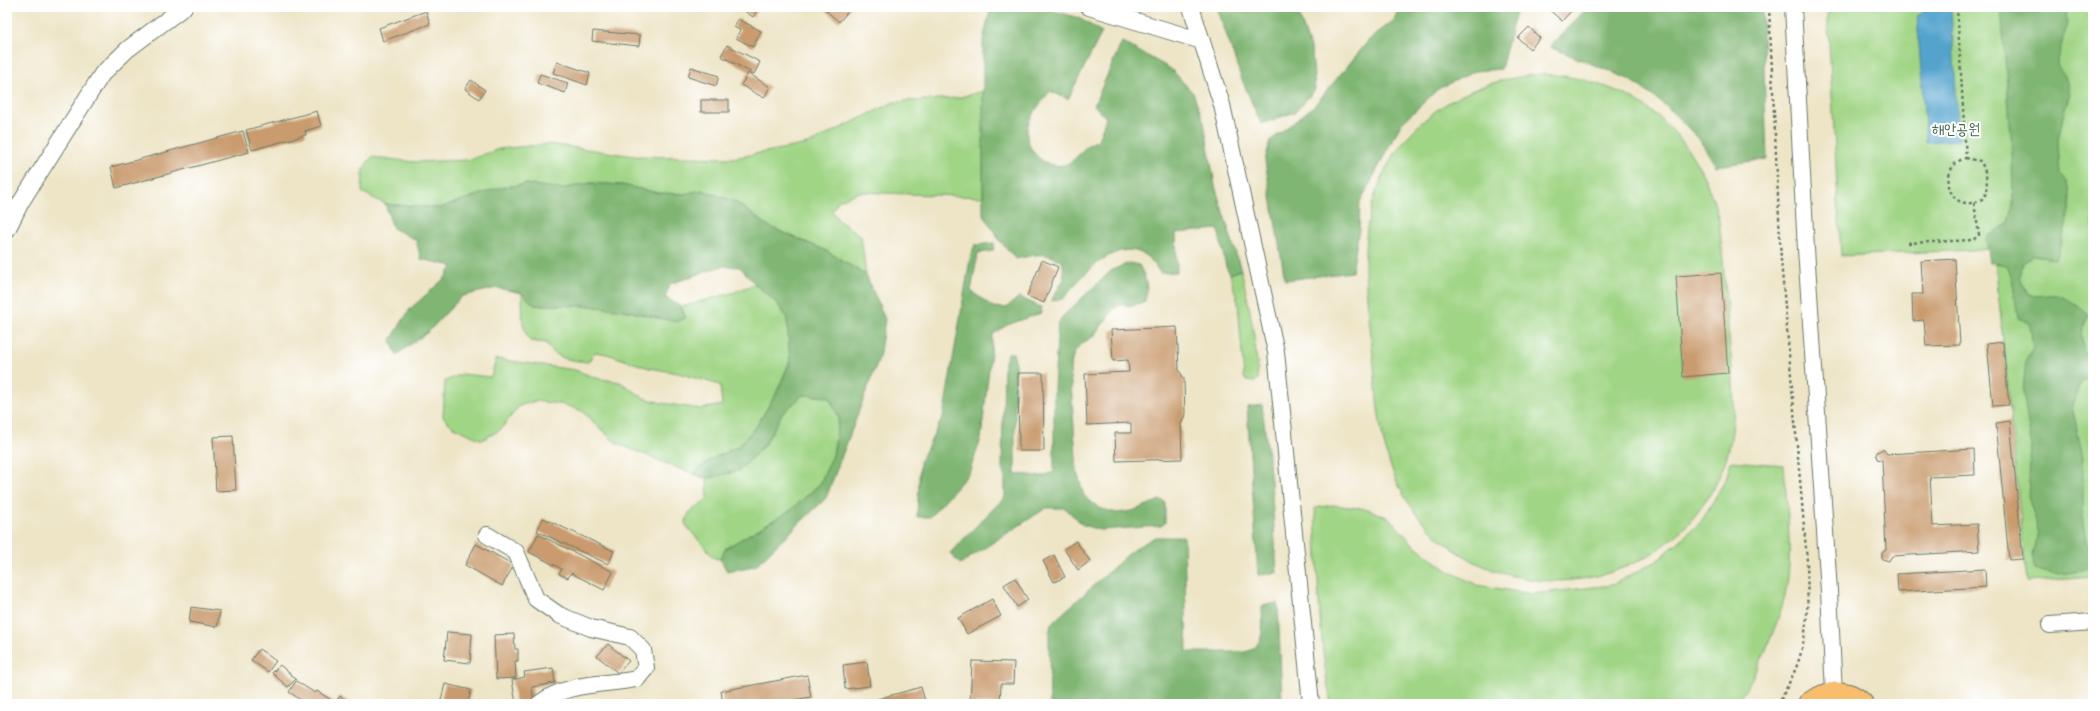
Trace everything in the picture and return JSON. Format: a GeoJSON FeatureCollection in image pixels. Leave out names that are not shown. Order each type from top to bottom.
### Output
{"type":"FeatureCollection","features":[{"type":"Feature","properties":{"kind":"highway"},"geometry":{"type":"LineString","coordinates":[[1809,704],[1825,695],[1834,693],[1852,697],[1862,704]]}},
{"type":"Feature","properties":{"kind":"street"},"geometry":{"type":"LineString","coordinates":[[7,230],[21,202],[102,74],[128,49],[184,7]]}},
{"type":"Feature","properties":{"kind":"street"},"geometry":{"type":"LineString","coordinates":[[1089,7],[1202,41]]}},
{"type":"Feature","properties":{"kind":"street"},"geometry":{"type":"LineString","coordinates":[[1190,7],[1222,104],[1276,352],[1311,704]]}},
{"type":"Feature","properties":{"kind":"street"},"geometry":{"type":"LineString","coordinates":[[1793,7],[1834,693]]}},
{"type":"Feature","properties":{"kind":"street"},"geometry":{"type":"LineString","coordinates":[[486,535],[516,552],[536,599],[559,615],[592,628],[630,637],[643,650],[646,668],[637,679],[574,687],[548,696],[539,704]]}},
{"type":"Feature","properties":{"kind":"street"},"geometry":{"type":"LineString","coordinates":[[2050,625],[2093,622]]}},
{"type":"Feature","properties":{"kind":"path"},"geometry":{"type":"LineString","coordinates":[[1769,7],[1781,260],[1808,561],[1808,608],[1805,634],[1796,666],[1779,704]]}},
{"type":"Feature","properties":{"kind":"path"},"geometry":{"type":"LineString","coordinates":[[1957,7],[1966,158]]}},
{"type":"Feature","properties":{"kind":"path"},"geometry":{"type":"LineString","coordinates":[[1966,158],[1980,161],[1985,168],[1987,191],[1984,198],[1974,203],[1963,203],[1956,201],[1950,193],[1949,171],[1953,164],[1966,158]]}},
{"type":"Feature","properties":{"kind":"path"},"geometry":{"type":"LineString","coordinates":[[1908,243],[1973,240],[1979,235],[1974,203]]}},
{"type":"Feature","properties":{"kind":"green space"},"geometry":{"type":"Polygon","coordinates":[[[991,7],[1040,7],[1079,18],[1102,32],[1068,99],[1050,91],[1030,120],[1027,133],[1028,141],[1036,155],[1048,164],[1068,164],[1088,145],[1098,140],[1106,118],[1094,105],[1122,42],[1171,69],[1193,93],[1204,122],[1215,186],[1241,270],[1230,274],[1226,267],[1218,229],[1176,233],[1177,272],[1160,273],[1148,258],[1136,251],[1123,251],[1109,256],[1096,264],[1063,299],[1051,301],[1064,279],[1063,263],[1052,256],[1046,255],[1035,255],[1016,259],[1000,241],[983,214],[983,41],[991,7]]]}},
{"type":"Feature","properties":{"kind":"green space"},"geometry":{"type":"Polygon","coordinates":[[[1217,7],[1296,7],[1312,53],[1315,90],[1295,112],[1261,124],[1241,77],[1217,7]]]}},
{"type":"Feature","properties":{"kind":"green space"},"geometry":{"type":"Polygon","coordinates":[[[1399,7],[1517,7],[1501,69],[1475,71],[1438,89],[1401,124],[1360,202],[1359,229],[1352,272],[1285,280],[1265,161],[1270,141],[1314,106],[1370,39],[1394,20],[1399,7]]]}},
{"type":"Feature","properties":{"kind":"green space"},"geometry":{"type":"Polygon","coordinates":[[[1588,7],[1762,7],[1767,159],[1716,166],[1699,139],[1666,106],[1631,80],[1550,47],[1588,7]]]}},
{"type":"Feature","properties":{"kind":"green space","name":"해안공원"},"geometry":{"type":"Polygon","coordinates":[[[1827,7],[2093,7],[2093,577],[2027,582],[1994,249],[1841,256],[1827,7]]]}},
{"type":"Feature","properties":{"kind":"green space"},"geometry":{"type":"Polygon","coordinates":[[[2001,7],[2064,7],[2068,24],[2063,38],[2057,65],[2065,76],[2070,93],[2064,112],[2058,141],[2060,174],[2066,180],[2070,192],[2069,211],[2056,259],[2032,256],[2023,262],[2020,278],[2028,295],[2060,296],[2074,303],[2089,315],[2081,332],[2084,353],[2093,353],[2093,380],[2081,380],[2072,405],[2083,458],[2083,522],[2091,569],[2070,573],[2056,574],[2035,569],[2032,555],[2037,536],[2036,521],[2028,497],[2031,443],[2023,391],[2026,359],[2033,349],[2030,323],[2018,318],[2013,283],[2007,265],[1990,262],[1986,238],[2009,223],[2013,205],[2012,148],[2001,7]]]}},
{"type":"Feature","properties":{"kind":"green space"},"geometry":{"type":"Polygon","coordinates":[[[1544,74],[1577,78],[1607,87],[1634,100],[1658,116],[1678,137],[1696,161],[1709,189],[1719,221],[1734,392],[1733,424],[1727,456],[1706,500],[1676,535],[1639,561],[1597,576],[1552,581],[1507,575],[1465,556],[1427,526],[1411,507],[1391,467],[1380,424],[1365,267],[1366,238],[1373,203],[1385,172],[1401,145],[1423,122],[1448,103],[1477,88],[1509,79],[1544,74]]]}},
{"type":"Feature","properties":{"kind":"green space"},"geometry":{"type":"Polygon","coordinates":[[[984,91],[983,197],[859,192],[838,201],[832,211],[839,221],[861,236],[866,275],[825,250],[770,227],[734,201],[702,190],[685,194],[658,193],[622,185],[590,183],[562,189],[526,184],[498,188],[440,208],[385,204],[362,192],[363,169],[372,157],[415,162],[468,160],[499,149],[549,144],[635,156],[733,158],[808,144],[894,102],[956,98],[984,91]]]}},
{"type":"Feature","properties":{"kind":"green space"},"geometry":{"type":"Polygon","coordinates":[[[590,183],[622,185],[658,193],[685,194],[701,190],[734,201],[770,227],[825,250],[866,275],[885,319],[879,358],[826,498],[755,566],[727,571],[720,559],[726,548],[791,510],[820,484],[833,455],[839,418],[829,397],[803,395],[782,414],[765,444],[740,470],[707,479],[693,474],[710,460],[739,446],[757,425],[776,394],[790,362],[787,318],[778,304],[755,284],[740,267],[722,266],[670,284],[665,297],[681,307],[686,318],[676,322],[624,310],[588,306],[534,305],[522,293],[497,288],[462,296],[428,332],[396,355],[391,340],[410,309],[445,278],[453,266],[421,259],[416,240],[393,228],[385,204],[440,208],[498,188],[526,184],[562,189],[590,183]]]}},
{"type":"Feature","properties":{"kind":"green space"},"geometry":{"type":"Polygon","coordinates":[[[994,243],[993,251],[978,253],[971,291],[993,307],[1006,308],[1019,297],[1041,307],[1041,313],[1007,325],[993,334],[981,439],[969,473],[930,517],[917,517],[920,462],[943,417],[971,254],[975,245],[994,243]]]}},
{"type":"Feature","properties":{"kind":"green space"},"geometry":{"type":"Polygon","coordinates":[[[1129,263],[1139,265],[1143,274],[1147,287],[1145,301],[1132,306],[1119,305],[1114,309],[1094,336],[1081,344],[1074,352],[1070,369],[1077,472],[1084,496],[1099,508],[1117,513],[1132,511],[1160,500],[1165,502],[1165,523],[1161,526],[1100,530],[1083,525],[1065,508],[1046,508],[960,564],[950,553],[1005,497],[1005,478],[1002,467],[1004,365],[1008,353],[1013,353],[1015,361],[1015,474],[1043,476],[1054,472],[1054,388],[1058,324],[1062,317],[1112,270],[1129,263]]]}},
{"type":"Feature","properties":{"kind":"green space"},"geometry":{"type":"Polygon","coordinates":[[[1241,270],[1254,338],[1258,379],[1255,382],[1246,381],[1244,377],[1238,303],[1230,274],[1241,270]]]}},
{"type":"Feature","properties":{"kind":"green space"},"geometry":{"type":"Polygon","coordinates":[[[755,284],[778,304],[787,318],[790,361],[776,394],[757,425],[739,446],[710,460],[693,474],[616,443],[582,411],[565,405],[536,401],[519,406],[500,430],[482,440],[453,427],[443,417],[445,381],[462,374],[491,377],[496,359],[575,370],[596,378],[620,382],[644,398],[662,403],[699,409],[722,405],[720,385],[678,373],[649,368],[607,354],[595,352],[588,362],[570,360],[554,353],[546,343],[530,341],[523,324],[522,293],[534,305],[588,306],[624,310],[660,319],[686,318],[681,307],[732,293],[755,284]]]}},
{"type":"Feature","properties":{"kind":"green space"},"geometry":{"type":"Polygon","coordinates":[[[802,395],[829,397],[839,418],[833,455],[820,484],[791,510],[726,548],[720,559],[714,558],[685,524],[689,513],[708,498],[707,479],[740,470],[765,444],[782,414],[802,395]]]}},
{"type":"Feature","properties":{"kind":"green space"},"geometry":{"type":"Polygon","coordinates":[[[1262,405],[1271,481],[1277,573],[1258,575],[1247,407],[1262,405]]]}},
{"type":"Feature","properties":{"kind":"green space"},"geometry":{"type":"Polygon","coordinates":[[[1731,461],[1784,465],[1789,550],[1786,592],[1775,626],[1752,678],[1735,704],[1331,704],[1323,656],[1315,508],[1332,505],[1368,509],[1389,518],[1414,545],[1447,570],[1477,585],[1532,594],[1612,585],[1657,561],[1701,522],[1726,479],[1731,461]]]}},
{"type":"Feature","properties":{"kind":"green space"},"geometry":{"type":"Polygon","coordinates":[[[1155,537],[1184,537],[1187,652],[1245,652],[1252,649],[1257,645],[1262,634],[1262,606],[1278,603],[1282,704],[1050,704],[1049,635],[1051,624],[1134,549],[1155,537]]]}},
{"type":"Feature","properties":{"kind":"water"},"geometry":{"type":"Polygon","coordinates":[[[1937,7],[1951,10],[1959,140],[1926,142],[1917,16],[1927,9],[1937,7]]]}},
{"type":"Feature","properties":{"kind":"building"},"geometry":{"type":"Polygon","coordinates":[[[739,7],[760,7],[753,17],[739,7]]]}},
{"type":"Feature","properties":{"kind":"building"},"geometry":{"type":"Polygon","coordinates":[[[822,7],[850,7],[851,8],[839,22],[822,7]]]}},
{"type":"Feature","properties":{"kind":"building"},"geometry":{"type":"Polygon","coordinates":[[[1546,7],[1573,7],[1574,8],[1562,21],[1546,7]]]}},
{"type":"Feature","properties":{"kind":"building"},"geometry":{"type":"Polygon","coordinates":[[[426,11],[430,24],[383,41],[379,28],[426,11]]]}},
{"type":"Feature","properties":{"kind":"building"},"geometry":{"type":"Polygon","coordinates":[[[738,19],[761,31],[753,47],[736,38],[740,30],[734,27],[738,19]]]}},
{"type":"Feature","properties":{"kind":"building"},"geometry":{"type":"Polygon","coordinates":[[[1529,27],[1540,38],[1530,49],[1518,38],[1529,27]]]}},
{"type":"Feature","properties":{"kind":"building"},"geometry":{"type":"Polygon","coordinates":[[[593,31],[640,35],[639,46],[592,41],[593,31]]]}},
{"type":"Feature","properties":{"kind":"building"},"geometry":{"type":"Polygon","coordinates":[[[727,45],[760,62],[754,74],[721,56],[727,45]]]}},
{"type":"Feature","properties":{"kind":"building"},"geometry":{"type":"Polygon","coordinates":[[[557,62],[590,73],[587,85],[553,73],[557,62]]]}},
{"type":"Feature","properties":{"kind":"building"},"geometry":{"type":"Polygon","coordinates":[[[691,67],[719,76],[716,86],[688,77],[691,67]]]}},
{"type":"Feature","properties":{"kind":"building"},"geometry":{"type":"Polygon","coordinates":[[[748,73],[770,87],[764,98],[741,85],[748,73]]]}},
{"type":"Feature","properties":{"kind":"building"},"geometry":{"type":"Polygon","coordinates":[[[540,74],[568,83],[565,93],[537,83],[540,74]]]}},
{"type":"Feature","properties":{"kind":"building"},"geometry":{"type":"Polygon","coordinates":[[[471,80],[485,90],[479,99],[465,89],[471,80]]]}},
{"type":"Feature","properties":{"kind":"building"},"geometry":{"type":"Polygon","coordinates":[[[701,100],[729,100],[729,112],[701,112],[701,100]]]}},
{"type":"Feature","properties":{"kind":"building"},"geometry":{"type":"Polygon","coordinates":[[[317,111],[321,126],[305,131],[306,135],[252,150],[246,130],[317,111]]]}},
{"type":"Feature","properties":{"kind":"building"},"geometry":{"type":"Polygon","coordinates":[[[243,131],[249,152],[116,188],[111,167],[243,131]]]}},
{"type":"Feature","properties":{"kind":"building"},"geometry":{"type":"Polygon","coordinates":[[[1955,259],[1960,345],[1926,346],[1924,320],[1913,321],[1912,294],[1923,294],[1921,261],[1955,259]]]}},
{"type":"Feature","properties":{"kind":"building"},"geometry":{"type":"Polygon","coordinates":[[[1042,260],[1058,267],[1044,303],[1027,296],[1042,260]]]}},
{"type":"Feature","properties":{"kind":"building"},"geometry":{"type":"Polygon","coordinates":[[[1721,273],[1728,373],[1683,377],[1676,276],[1721,273]]]}},
{"type":"Feature","properties":{"kind":"building"},"geometry":{"type":"Polygon","coordinates":[[[1177,327],[1179,370],[1184,379],[1185,415],[1181,424],[1182,459],[1116,461],[1115,433],[1131,433],[1131,423],[1087,425],[1085,374],[1129,372],[1128,360],[1113,361],[1111,330],[1177,327]]]}},
{"type":"Feature","properties":{"kind":"building"},"geometry":{"type":"Polygon","coordinates":[[[2003,342],[2009,405],[1993,406],[1987,344],[2003,342]]]}},
{"type":"Feature","properties":{"kind":"building"},"geometry":{"type":"Polygon","coordinates":[[[1018,373],[1043,373],[1044,451],[1019,451],[1018,373]]]}},
{"type":"Feature","properties":{"kind":"building"},"geometry":{"type":"Polygon","coordinates":[[[2010,421],[2023,559],[2009,560],[1996,423],[2010,421]]]}},
{"type":"Feature","properties":{"kind":"building"},"geometry":{"type":"Polygon","coordinates":[[[233,436],[236,490],[216,491],[213,437],[233,436]]]}},
{"type":"Feature","properties":{"kind":"building"},"geometry":{"type":"Polygon","coordinates":[[[1883,449],[1887,454],[1974,449],[1975,475],[1930,477],[1933,526],[1977,524],[1979,551],[1892,556],[1889,561],[1882,559],[1882,553],[1886,550],[1882,460],[1877,459],[1876,455],[1877,452],[1883,449]]]}},
{"type":"Feature","properties":{"kind":"building"},"geometry":{"type":"Polygon","coordinates":[[[543,518],[614,551],[608,564],[537,531],[543,518]]]}},
{"type":"Feature","properties":{"kind":"building"},"geometry":{"type":"Polygon","coordinates":[[[538,534],[613,572],[604,590],[571,573],[568,578],[559,574],[562,569],[529,552],[538,534]]]}},
{"type":"Feature","properties":{"kind":"building"},"geometry":{"type":"Polygon","coordinates":[[[1076,541],[1090,561],[1078,570],[1064,549],[1076,541]]]}},
{"type":"Feature","properties":{"kind":"building"},"geometry":{"type":"Polygon","coordinates":[[[476,544],[514,565],[502,586],[465,565],[476,544]]]}},
{"type":"Feature","properties":{"kind":"building"},"geometry":{"type":"Polygon","coordinates":[[[1054,555],[1065,577],[1054,582],[1043,561],[1054,555]]]}},
{"type":"Feature","properties":{"kind":"building"},"geometry":{"type":"Polygon","coordinates":[[[1985,569],[1986,587],[1898,592],[1897,574],[1985,569]]]}},
{"type":"Feature","properties":{"kind":"building"},"geometry":{"type":"Polygon","coordinates":[[[1015,578],[1028,600],[1017,607],[1004,585],[1015,578]]]}},
{"type":"Feature","properties":{"kind":"building"},"geometry":{"type":"Polygon","coordinates":[[[992,599],[1001,616],[967,634],[958,618],[992,599]]]}},
{"type":"Feature","properties":{"kind":"building"},"geometry":{"type":"Polygon","coordinates":[[[191,607],[220,611],[217,627],[189,622],[191,607]]]}},
{"type":"Feature","properties":{"kind":"building"},"geometry":{"type":"Polygon","coordinates":[[[447,632],[472,634],[470,663],[444,660],[447,632]]]}},
{"type":"Feature","properties":{"kind":"building"},"geometry":{"type":"Polygon","coordinates":[[[514,634],[515,649],[518,649],[518,661],[515,661],[516,678],[496,679],[494,635],[514,634]]]}},
{"type":"Feature","properties":{"kind":"building"},"geometry":{"type":"Polygon","coordinates":[[[608,644],[629,661],[618,673],[597,656],[608,644]]]}},
{"type":"Feature","properties":{"kind":"building"},"geometry":{"type":"Polygon","coordinates":[[[259,649],[276,661],[268,672],[251,660],[259,649]]]}},
{"type":"Feature","properties":{"kind":"building"},"geometry":{"type":"Polygon","coordinates":[[[972,661],[1014,662],[1013,684],[1001,684],[1000,704],[970,704],[972,661]]]}},
{"type":"Feature","properties":{"kind":"building"},"geometry":{"type":"Polygon","coordinates":[[[867,662],[870,686],[845,689],[843,665],[867,662]]]}},
{"type":"Feature","properties":{"kind":"building"},"geometry":{"type":"Polygon","coordinates":[[[280,665],[296,679],[288,687],[272,673],[280,665]]]}},
{"type":"Feature","properties":{"kind":"building"},"geometry":{"type":"Polygon","coordinates":[[[553,668],[555,683],[532,687],[534,702],[516,704],[512,680],[525,677],[524,672],[553,668]]]}},
{"type":"Feature","properties":{"kind":"building"},"geometry":{"type":"Polygon","coordinates":[[[807,675],[811,697],[772,704],[723,704],[721,691],[807,675]]]}},
{"type":"Feature","properties":{"kind":"building"},"geometry":{"type":"Polygon","coordinates":[[[296,681],[315,693],[317,691],[336,703],[340,696],[352,704],[313,704],[310,702],[307,704],[289,692],[296,681]]]}},
{"type":"Feature","properties":{"kind":"building"},"geometry":{"type":"Polygon","coordinates":[[[445,684],[471,690],[468,704],[440,704],[445,684]]]}},
{"type":"Feature","properties":{"kind":"building"},"geometry":{"type":"Polygon","coordinates":[[[921,687],[926,704],[876,704],[874,700],[921,687]]]}},
{"type":"Feature","properties":{"kind":"building"},"geometry":{"type":"Polygon","coordinates":[[[869,699],[870,704],[849,704],[849,703],[869,699]]]}},
{"type":"Feature","properties":{"kind":"building"},"geometry":{"type":"Polygon","coordinates":[[[630,701],[631,704],[614,704],[614,703],[630,701]]]}}]}
